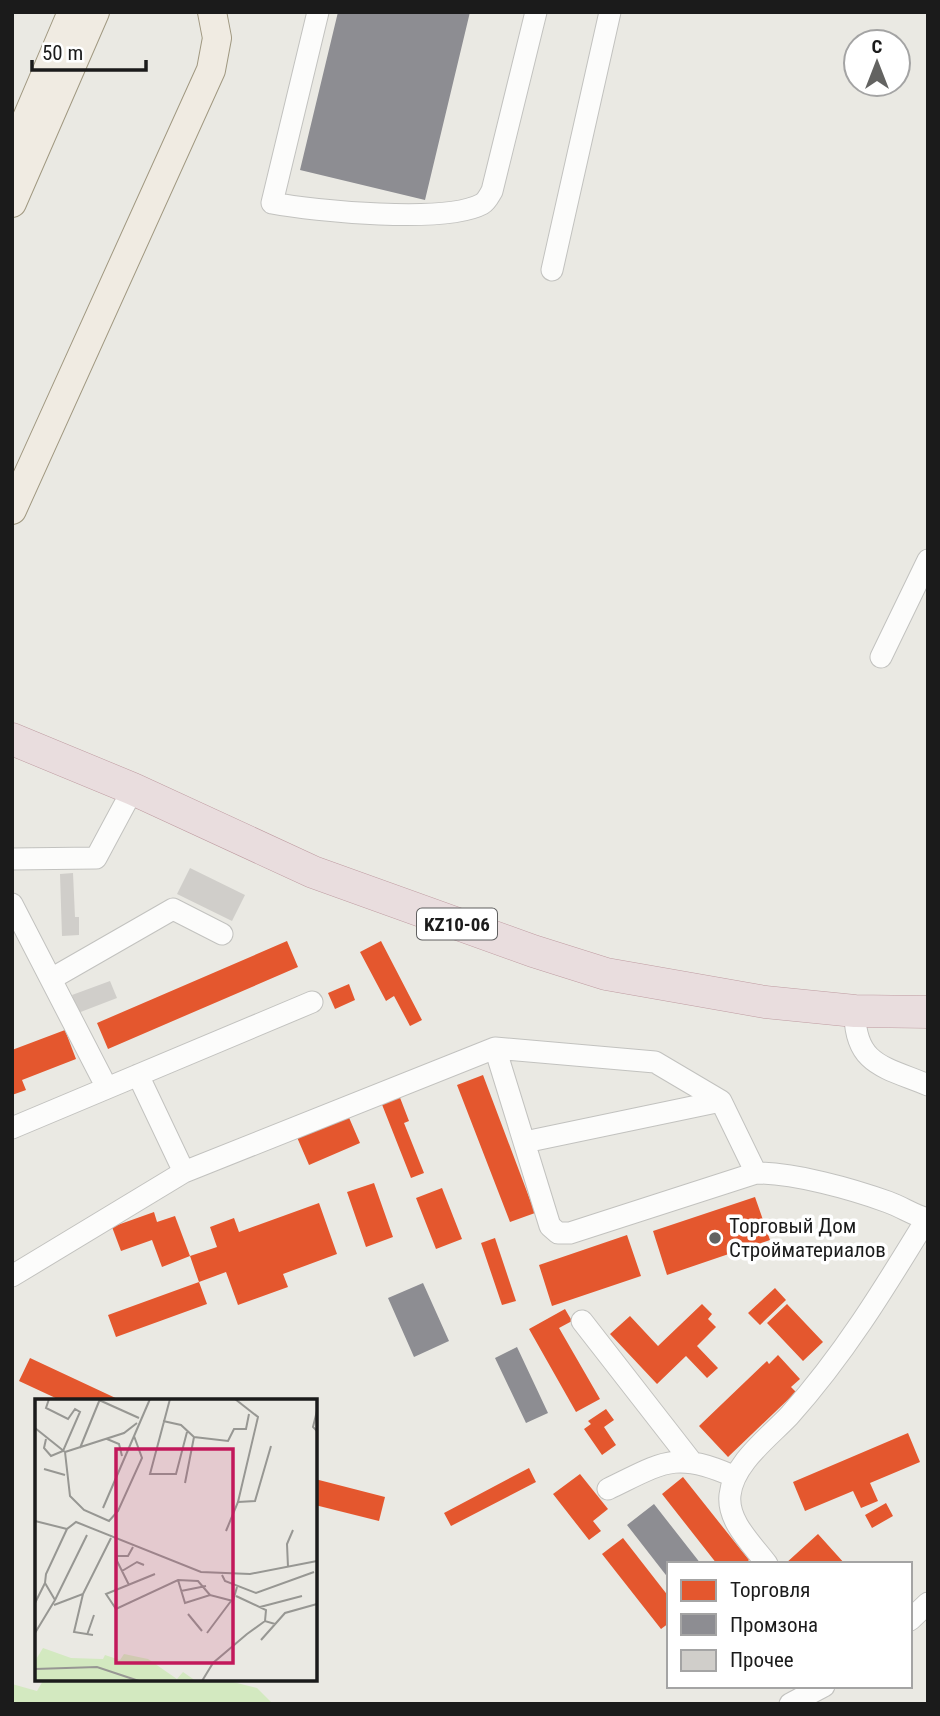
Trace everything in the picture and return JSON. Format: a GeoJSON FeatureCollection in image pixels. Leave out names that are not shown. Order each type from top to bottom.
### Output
{"type":"FeatureCollection","features":[{"type":"Feature","properties":{"kind":"highway","name":"KZ10-06"},"geometry":{"type":"LineString","coordinates":[[12,739],[133,789],[313,872],[533,951],[606,974],[683,989],[855,1011],[928,1012]]}},
{"type":"Feature","properties":{"kind":"main road"},"geometry":{"type":"LineString","coordinates":[[48,12],[52,59]]}},
{"type":"Feature","properties":{"kind":"main road"},"geometry":{"type":"LineString","coordinates":[[12,153],[72,12]]}},
{"type":"Feature","properties":{"kind":"main road"},"geometry":{"type":"LineString","coordinates":[[12,203],[95,12]]}},
{"type":"Feature","properties":{"kind":"main road"},"geometry":{"type":"LineString","coordinates":[[12,510],[211,70],[217,38],[212,12]]}},
{"type":"Feature","properties":{"kind":"lane"},"geometry":{"type":"LineString","coordinates":[[318,12],[272,202],[301,208],[428,213],[473,207],[485,202],[492,191],[536,12]]}},
{"type":"Feature","properties":{"kind":"lane"},"geometry":{"type":"LineString","coordinates":[[552,270],[610,12]]}},
{"type":"Feature","properties":{"kind":"lane"},"geometry":{"type":"LineString","coordinates":[[881,657],[928,560]]}},
{"type":"Feature","properties":{"kind":"lane"},"geometry":{"type":"LineString","coordinates":[[12,859],[96,858],[133,789]]}},
{"type":"Feature","properties":{"kind":"lane"},"geometry":{"type":"LineString","coordinates":[[12,904],[21,944],[51,979],[107,1088]]}},
{"type":"Feature","properties":{"kind":"lane"},"geometry":{"type":"LineString","coordinates":[[51,979],[173,909],[222,934]]}},
{"type":"Feature","properties":{"kind":"lane"},"geometry":{"type":"LineString","coordinates":[[12,1128],[312,1002]]}},
{"type":"Feature","properties":{"kind":"lane"},"geometry":{"type":"LineString","coordinates":[[855,1011],[859,1048],[872,1061],[928,1086]]}},
{"type":"Feature","properties":{"kind":"lane"},"geometry":{"type":"LineString","coordinates":[[495,1048],[550,1226],[558,1233],[570,1233],[756,1173],[785,1176],[854,1192],[886,1201],[927,1220],[872,1310],[827,1374],[733,1476],[729,1502],[732,1515],[766,1562]]}},
{"type":"Feature","properties":{"kind":"lane"},"geometry":{"type":"LineString","coordinates":[[12,1276],[184,1172],[495,1048],[655,1062],[721,1101],[756,1173]]}},
{"type":"Feature","properties":{"kind":"lane"},"geometry":{"type":"LineString","coordinates":[[138,1075],[184,1172]]}},
{"type":"Feature","properties":{"kind":"lane"},"geometry":{"type":"LineString","coordinates":[[525,1142],[721,1101]]}},
{"type":"Feature","properties":{"kind":"lane"},"geometry":{"type":"LineString","coordinates":[[582,1321],[691,1461]]}},
{"type":"Feature","properties":{"kind":"lane"},"geometry":{"type":"LineString","coordinates":[[608,1489],[662,1464],[691,1461],[733,1476]]}},
{"type":"Feature","properties":{"kind":"lane"},"geometry":{"type":"LineString","coordinates":[[912,1618],[928,1603]]}},
{"type":"Feature","properties":{"kind":"lane"},"geometry":{"type":"LineString","coordinates":[[790,1704],[820,1688]]}},
{"type":"Feature","properties":{"kind":"green space"},"geometry":{"type":"Polygon","coordinates":[[[43,1681],[229,1681],[257,1688],[273,1704],[12,1704],[12,1684],[37,1691],[43,1681]]]}},
{"type":"Feature","properties":{"kind":"building: Торговля"},"geometry":{"type":"Polygon","coordinates":[[[287,941],[298,967],[108,1049],[97,1023],[287,941]]]}},
{"type":"Feature","properties":{"kind":"building: Торговля"},"geometry":{"type":"Polygon","coordinates":[[[381,941],[422,1020],[410,1026],[394,996],[386,1001],[360,952],[381,941]]]}},
{"type":"Feature","properties":{"kind":"building: Торговля"},"geometry":{"type":"Polygon","coordinates":[[[349,984],[355,1000],[335,1009],[328,993],[349,984]]]}},
{"type":"Feature","properties":{"kind":"building: Торговля"},"geometry":{"type":"Polygon","coordinates":[[[65,1030],[76,1059],[22,1080],[26,1090],[12,1095],[12,1050],[65,1030]]]}},
{"type":"Feature","properties":{"kind":"building: Торговля"},"geometry":{"type":"Polygon","coordinates":[[[483,1075],[535,1213],[510,1222],[457,1085],[483,1075]]]}},
{"type":"Feature","properties":{"kind":"building: Торговля"},"geometry":{"type":"Polygon","coordinates":[[[399,1095],[409,1121],[404,1123],[424,1173],[411,1178],[381,1102],[399,1095]]]}},
{"type":"Feature","properties":{"kind":"building: Торговля"},"geometry":{"type":"Polygon","coordinates":[[[347,1113],[360,1143],[309,1165],[296,1135],[347,1113]]]}},
{"type":"Feature","properties":{"kind":"building: Торговля"},"geometry":{"type":"Polygon","coordinates":[[[374,1183],[393,1237],[366,1247],[347,1192],[374,1183]]]}},
{"type":"Feature","properties":{"kind":"building: Торговля"},"geometry":{"type":"Polygon","coordinates":[[[442,1188],[462,1239],[436,1249],[416,1198],[442,1188]]]}},
{"type":"Feature","properties":{"kind":"building: Торговля"},"geometry":{"type":"Polygon","coordinates":[[[755,1197],[770,1240],[667,1275],[653,1231],[755,1197]]]}},
{"type":"Feature","properties":{"kind":"building: Торговля"},"geometry":{"type":"Polygon","coordinates":[[[319,1203],[337,1254],[283,1274],[288,1287],[238,1305],[226,1272],[199,1282],[190,1256],[217,1247],[210,1227],[234,1218],[239,1232],[319,1203]]]}},
{"type":"Feature","properties":{"kind":"building: Торговля"},"geometry":{"type":"Polygon","coordinates":[[[154,1212],[157,1222],[175,1216],[190,1256],[162,1267],[152,1240],[121,1251],[112,1227],[154,1212]]]}},
{"type":"Feature","properties":{"kind":"building: Торговля"},"geometry":{"type":"Polygon","coordinates":[[[627,1235],[641,1276],[552,1306],[539,1265],[627,1235]]]}},
{"type":"Feature","properties":{"kind":"building: Торговля"},"geometry":{"type":"Polygon","coordinates":[[[495,1238],[516,1301],[502,1305],[481,1243],[495,1238]]]}},
{"type":"Feature","properties":{"kind":"building: Торговля"},"geometry":{"type":"Polygon","coordinates":[[[199,1282],[207,1304],[116,1337],[108,1315],[199,1282]]]}},
{"type":"Feature","properties":{"kind":"building: Торговля"},"geometry":{"type":"Polygon","coordinates":[[[775,1288],[786,1300],[760,1325],[748,1313],[775,1288]]]}},
{"type":"Feature","properties":{"kind":"building: Торговля"},"geometry":{"type":"Polygon","coordinates":[[[702,1304],[712,1314],[708,1319],[716,1327],[697,1346],[718,1368],[707,1378],[686,1356],[657,1384],[610,1334],[630,1316],[658,1346],[702,1304]]]}},
{"type":"Feature","properties":{"kind":"building: Торговля"},"geometry":{"type":"Polygon","coordinates":[[[787,1304],[823,1342],[803,1361],[767,1323],[787,1304]]]}},
{"type":"Feature","properties":{"kind":"building: Торговля"},"geometry":{"type":"Polygon","coordinates":[[[565,1309],[572,1321],[559,1328],[600,1399],[576,1412],[529,1329],[565,1309]]]}},
{"type":"Feature","properties":{"kind":"building: Торговля"},"geometry":{"type":"Polygon","coordinates":[[[778,1355],[800,1379],[791,1387],[796,1392],[728,1457],[699,1426],[767,1361],[769,1364],[778,1355]]]}},
{"type":"Feature","properties":{"kind":"building: Торговля"},"geometry":{"type":"Polygon","coordinates":[[[30,1358],[118,1399],[58,1399],[19,1381],[30,1358]]]}},
{"type":"Feature","properties":{"kind":"building: Торговля"},"geometry":{"type":"Polygon","coordinates":[[[606,1409],[614,1420],[604,1427],[616,1445],[602,1455],[584,1429],[591,1424],[588,1421],[606,1409]]]}},
{"type":"Feature","properties":{"kind":"building: Торговля"},"geometry":{"type":"Polygon","coordinates":[[[908,1433],[920,1462],[870,1483],[878,1501],[861,1508],[853,1491],[805,1511],[793,1482],[908,1433]]]}},
{"type":"Feature","properties":{"kind":"building: Торговля"},"geometry":{"type":"Polygon","coordinates":[[[529,1468],[536,1482],[451,1526],[444,1513],[529,1468]]]}},
{"type":"Feature","properties":{"kind":"building: Торговля"},"geometry":{"type":"Polygon","coordinates":[[[580,1474],[608,1509],[593,1521],[601,1531],[589,1540],[553,1494],[580,1474]]]}},
{"type":"Feature","properties":{"kind":"building: Торговля"},"geometry":{"type":"Polygon","coordinates":[[[683,1477],[749,1560],[715,1562],[662,1494],[683,1477]]]}},
{"type":"Feature","properties":{"kind":"building: Торговля"},"geometry":{"type":"Polygon","coordinates":[[[317,1480],[385,1497],[379,1521],[317,1506],[317,1480]]]}},
{"type":"Feature","properties":{"kind":"building: Торговля"},"geometry":{"type":"Polygon","coordinates":[[[886,1503],[893,1516],[872,1528],[865,1515],[886,1503]]]}},
{"type":"Feature","properties":{"kind":"building: Торговля"},"geometry":{"type":"Polygon","coordinates":[[[818,1534],[843,1562],[787,1562],[818,1534]]]}},
{"type":"Feature","properties":{"kind":"building: Торговля"},"geometry":{"type":"Polygon","coordinates":[[[623,1538],[667,1594],[667,1624],[661,1629],[602,1554],[623,1538]]]}},
{"type":"Feature","properties":{"kind":"building: Промзона"},"geometry":{"type":"Polygon","coordinates":[[[338,12],[470,12],[425,200],[300,170],[338,12]]]}},
{"type":"Feature","properties":{"kind":"building: Промзона"},"geometry":{"type":"Polygon","coordinates":[[[423,1283],[449,1341],[414,1357],[388,1298],[423,1283]]]}},
{"type":"Feature","properties":{"kind":"building: Промзона"},"geometry":{"type":"Polygon","coordinates":[[[517,1347],[548,1413],[526,1423],[495,1358],[517,1347]]]}},
{"type":"Feature","properties":{"kind":"building: Промзона"},"geometry":{"type":"Polygon","coordinates":[[[654,1504],[699,1562],[667,1562],[667,1576],[627,1525],[654,1504]]]}},
{"type":"Feature","properties":{"kind":"building: Прочее"},"geometry":{"type":"Polygon","coordinates":[[[190,868],[245,895],[232,921],[177,894],[190,868]]]}},
{"type":"Feature","properties":{"kind":"building: Прочее"},"geometry":{"type":"Polygon","coordinates":[[[73,873],[75,917],[79,917],[79,935],[62,936],[60,874],[73,873]]]}},
{"type":"Feature","properties":{"kind":"building: Прочее"},"geometry":{"type":"Polygon","coordinates":[[[110,981],[117,998],[78,1013],[72,995],[110,981]]]}},
{"type":"Feature","properties":{"kind":"place","name":"Торговый Дом Стройматериалов"},"geometry":{"type":"Point","coordinates":[715,1238]}}]}
